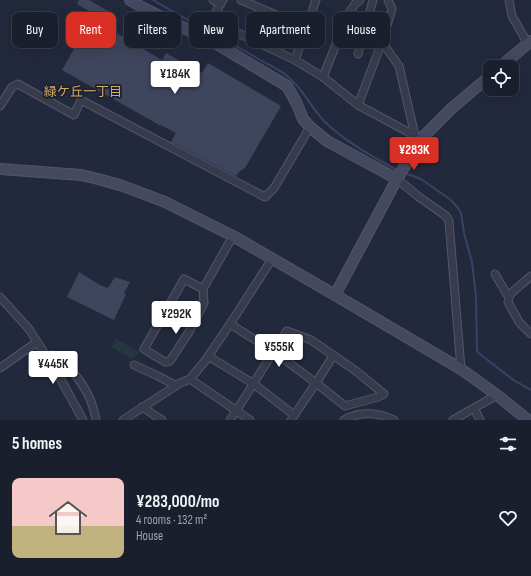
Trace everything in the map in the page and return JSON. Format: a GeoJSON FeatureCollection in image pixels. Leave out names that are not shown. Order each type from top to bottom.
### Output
{"type":"FeatureCollection","features":[{"type":"Feature","properties":{"kind":"street"},"geometry":{"type":"LineString","coordinates":[[130,0],[143,8],[216,44],[287,86],[303,119],[327,141],[397,178],[419,197],[446,216],[448,221],[460,369]]}},
{"type":"Feature","properties":{"kind":"street"},"geometry":{"type":"LineString","coordinates":[[213,0],[222,2],[211,20],[295,60],[323,77],[358,105],[418,138]]}},
{"type":"Feature","properties":{"kind":"street"},"geometry":{"type":"LineString","coordinates":[[241,0],[269,12]]}},
{"type":"Feature","properties":{"kind":"street"},"geometry":{"type":"LineString","coordinates":[[312,12],[316,0]]}},
{"type":"Feature","properties":{"kind":"street"},"geometry":{"type":"LineString","coordinates":[[323,77],[348,14],[360,0]]}},
{"type":"Feature","properties":{"kind":"street"},"geometry":{"type":"LineString","coordinates":[[358,54],[373,0]]}},
{"type":"Feature","properties":{"kind":"street"},"geometry":{"type":"LineString","coordinates":[[388,0],[392,9],[390,16]]}},
{"type":"Feature","properties":{"kind":"street"},"geometry":{"type":"LineString","coordinates":[[508,60],[529,43],[512,16],[509,0]]}},
{"type":"Feature","properties":{"kind":"street"},"geometry":{"type":"LineString","coordinates":[[295,60],[299,48]]}},
{"type":"Feature","properties":{"kind":"street"},"geometry":{"type":"LineString","coordinates":[[358,105],[380,48]]}},
{"type":"Feature","properties":{"kind":"street"},"geometry":{"type":"LineString","coordinates":[[386,48],[399,66],[418,138]]}},
{"type":"Feature","properties":{"kind":"street"},"geometry":{"type":"LineString","coordinates":[[335,294],[397,178],[412,155],[418,138],[483,82]]}},
{"type":"Feature","properties":{"kind":"street"},"geometry":{"type":"LineString","coordinates":[[0,106],[12,87],[18,84],[74,115],[81,100],[264,197],[274,188],[310,127]]}},
{"type":"Feature","properties":{"kind":"street"},"geometry":{"type":"LineString","coordinates":[[0,169],[74,175],[98,179],[123,186],[165,202],[233,236],[335,294],[460,369],[497,395],[528,420]]}},
{"type":"Feature","properties":{"kind":"street"},"geometry":{"type":"LineString","coordinates":[[203,289],[184,280],[144,349],[165,362],[170,362],[189,332],[204,303],[203,289],[233,236]]}},
{"type":"Feature","properties":{"kind":"street"},"geometry":{"type":"LineString","coordinates":[[127,419],[142,407],[175,386],[190,379],[230,324],[272,259]]}},
{"type":"Feature","properties":{"kind":"street"},"geometry":{"type":"LineString","coordinates":[[495,274],[519,322],[531,334]]}},
{"type":"Feature","properties":{"kind":"street"},"geometry":{"type":"LineString","coordinates":[[508,298],[510,294],[531,276]]}},
{"type":"Feature","properties":{"kind":"street"},"geometry":{"type":"LineString","coordinates":[[0,298],[29,329],[55,369],[81,419]]}},
{"type":"Feature","properties":{"kind":"street"},"geometry":{"type":"LineString","coordinates":[[230,324],[273,351],[345,406],[384,394],[356,371],[311,340],[287,331],[273,351],[254,384],[230,420]]}},
{"type":"Feature","properties":{"kind":"street"},"geometry":{"type":"LineString","coordinates":[[0,368],[37,342]]}},
{"type":"Feature","properties":{"kind":"street"},"geometry":{"type":"LineString","coordinates":[[46,356],[53,355],[62,361],[77,377],[90,400],[95,412],[96,420]]}},
{"type":"Feature","properties":{"kind":"street"},"geometry":{"type":"LineString","coordinates":[[208,356],[254,384],[292,417],[333,356]]}},
{"type":"Feature","properties":{"kind":"street"},"geometry":{"type":"LineString","coordinates":[[134,365],[175,386]]}},
{"type":"Feature","properties":{"kind":"street"},"geometry":{"type":"LineString","coordinates":[[190,379],[250,420]]}},
{"type":"Feature","properties":{"kind":"street"},"geometry":{"type":"LineString","coordinates":[[453,420],[497,395]]}},
{"type":"Feature","properties":{"kind":"street"},"geometry":{"type":"LineString","coordinates":[[142,407],[162,420]]}},
{"type":"Feature","properties":{"kind":"street"},"geometry":{"type":"LineString","coordinates":[[474,408],[480,420]]}},
{"type":"Feature","properties":{"kind":"street"},"geometry":{"type":"LineString","coordinates":[[344,420],[350,416],[368,413],[389,417],[394,420]]}},
{"type":"Feature","properties":{"kind":"shaded area"},"geometry":{"type":"Polygon","coordinates":[[[115,338],[140,353],[131,359],[112,347],[115,338]]]}},
{"type":"Feature","properties":{"kind":"building"},"geometry":{"type":"Polygon","coordinates":[[[79,0],[89,0],[108,11],[91,12],[77,4],[79,0]]]}},
{"type":"Feature","properties":{"kind":"building"},"geometry":{"type":"Polygon","coordinates":[[[116,33],[124,37],[124,48],[142,48],[162,60],[166,53],[180,61],[176,68],[188,75],[192,67],[202,73],[208,63],[281,106],[245,168],[236,176],[171,142],[176,133],[62,70],[75,48],[116,48],[116,33]]]}},
{"type":"Feature","properties":{"kind":"building"},"geometry":{"type":"Polygon","coordinates":[[[79,272],[100,285],[108,288],[115,277],[130,282],[124,293],[126,294],[114,320],[67,297],[79,272]]]}},
{"type":"Feature","properties":{"kind":"waterway"},"geometry":{"type":"LineString","coordinates":[[153,0],[282,72],[298,86],[320,116],[333,130],[360,149],[399,171]]}},
{"type":"Feature","properties":{"kind":"waterway"},"geometry":{"type":"LineString","coordinates":[[405,173],[421,179],[451,200],[461,213],[464,233],[472,262],[476,296],[477,351],[515,381],[531,390]]}},
{"type":"Feature","properties":{"kind":"district","name":"緑ケ丘一丁目"},"geometry":{"type":"Point","coordinates":[83,92]}}]}
